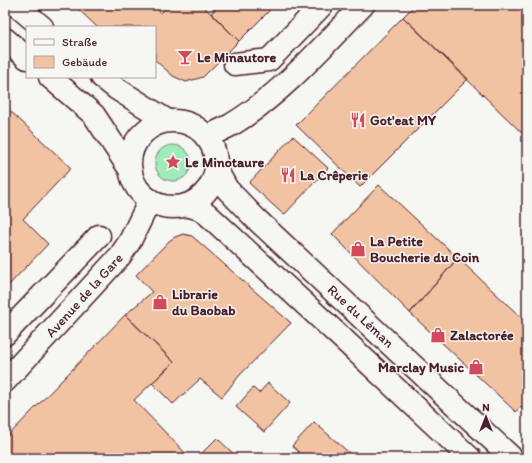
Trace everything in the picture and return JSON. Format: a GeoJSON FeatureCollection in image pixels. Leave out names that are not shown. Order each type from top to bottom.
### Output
{"type":"FeatureCollection","features":[{"type":"Feature","properties":{"kind":"main road"},"geometry":{"type":"LineString","coordinates":[[16,5],[41,26]]}},
{"type":"Feature","properties":{"kind":"main road"},"geometry":{"type":"LineString","coordinates":[[235,64],[269,60],[322,5]]}},
{"type":"Feature","properties":{"kind":"main road"},"geometry":{"type":"LineString","coordinates":[[206,137],[232,124],[262,103],[301,69],[363,5]]}},
{"type":"Feature","properties":{"kind":"main road"},"geometry":{"type":"LineString","coordinates":[[5,39],[26,57]]}},
{"type":"Feature","properties":{"kind":"main road"},"geometry":{"type":"LineString","coordinates":[[51,78],[94,115],[130,171],[137,188],[150,200],[158,204],[177,207],[186,205],[202,196],[213,180],[216,169],[215,153],[212,144],[200,130],[177,121],[168,121],[144,131],[134,145],[131,154],[130,171]]}},
{"type":"Feature","properties":{"kind":"main road"},"geometry":{"type":"LineString","coordinates":[[103,78],[117,89],[168,121]]}},
{"type":"Feature","properties":{"kind":"main road","name":"Rue du Léman"},"geometry":{"type":"LineString","coordinates":[[216,169],[227,189],[256,219],[512,458]]}},
{"type":"Feature","properties":{"kind":"main road","name":"Avenue de la Gare"},"geometry":{"type":"LineString","coordinates":[[5,381],[120,256],[130,241],[150,200]]}},
{"type":"Feature","properties":{"kind":"main road","name":"Rue du Léman"},"geometry":{"type":"LineString","coordinates":[[186,205],[200,209],[207,214],[470,458]]}},
{"type":"Feature","properties":{"kind":"main road"},"geometry":{"type":"LineString","coordinates":[[5,334],[99,236]]}},
{"type":"Feature","properties":{"kind":"green space"},"geometry":{"type":"Polygon","coordinates":[[[176,145],[186,150],[190,156],[190,170],[186,176],[180,180],[170,181],[160,176],[156,170],[155,160],[160,150],[166,146],[176,145]]]}},
{"type":"Feature","properties":{"kind":"building"},"geometry":{"type":"Polygon","coordinates":[[[74,5],[152,5],[161,13],[169,5],[202,5],[239,41],[203,77],[186,82],[173,76],[156,61],[156,26],[96,26],[74,5]]]}},
{"type":"Feature","properties":{"kind":"building"},"geometry":{"type":"Polygon","coordinates":[[[220,5],[275,5],[239,41],[211,13],[220,5]]]}},
{"type":"Feature","properties":{"kind":"building"},"geometry":{"type":"Polygon","coordinates":[[[415,5],[527,5],[527,138],[403,17],[415,5]]]}},
{"type":"Feature","properties":{"kind":"building"},"geometry":{"type":"Polygon","coordinates":[[[403,17],[468,79],[360,187],[296,125],[403,17]]]}},
{"type":"Feature","properties":{"kind":"building"},"geometry":{"type":"Polygon","coordinates":[[[5,106],[71,168],[23,219],[48,244],[5,289],[5,106]]]}},
{"type":"Feature","properties":{"kind":"building","name":"La Crêperie"},"geometry":{"type":"Polygon","coordinates":[[[293,136],[328,168],[284,215],[249,183],[293,136]]]}},
{"type":"Feature","properties":{"kind":"building"},"geometry":{"type":"Polygon","coordinates":[[[379,185],[458,258],[410,313],[332,234],[379,185]]]}},
{"type":"Feature","properties":{"kind":"building"},"geometry":{"type":"Polygon","coordinates":[[[183,234],[192,236],[291,323],[240,375],[222,397],[200,379],[173,404],[152,383],[174,362],[125,315],[152,292],[136,275],[169,241],[183,234]]]}},
{"type":"Feature","properties":{"kind":"building"},"geometry":{"type":"Polygon","coordinates":[[[458,258],[527,323],[527,414],[520,407],[516,412],[410,313],[458,258]]]}},
{"type":"Feature","properties":{"kind":"building"},"geometry":{"type":"Polygon","coordinates":[[[125,315],[174,362],[134,400],[190,458],[5,458],[5,439],[125,315]]]}},
{"type":"Feature","properties":{"kind":"building"},"geometry":{"type":"Polygon","coordinates":[[[268,383],[290,403],[264,432],[236,407],[253,388],[259,393],[268,383]]]}},
{"type":"Feature","properties":{"kind":"building"},"geometry":{"type":"Polygon","coordinates":[[[314,422],[355,458],[294,458],[299,452],[292,446],[314,422]]]}},
{"type":"Feature","properties":{"kind":"building"},"geometry":{"type":"Polygon","coordinates":[[[217,438],[238,458],[197,458],[217,438]]]}},
{"type":"Feature","properties":{"kind":"place","name":"Le Minautore"},"geometry":{"type":"Point","coordinates":[185,57]}},
{"type":"Feature","properties":{"kind":"place","name":"Got'eat MY"},"geometry":{"type":"Point","coordinates":[358,120]}},
{"type":"Feature","properties":{"kind":"place","name":"Le Minotaure"},"geometry":{"type":"Point","coordinates":[173,162]}},
{"type":"Feature","properties":{"kind":"place","name":"La Crêperie"},"geometry":{"type":"Point","coordinates":[288,175]}},
{"type":"Feature","properties":{"kind":"place","name":"La Petite Boucherie du Coin"},"geometry":{"type":"Point","coordinates":[358,249]}},
{"type":"Feature","properties":{"kind":"place","name":"Librarie du Baobab"},"geometry":{"type":"Point","coordinates":[160,302]}},
{"type":"Feature","properties":{"kind":"place","name":"Zalactorée"},"geometry":{"type":"Point","coordinates":[438,335]}},
{"type":"Feature","properties":{"kind":"place","name":"Marclay Music"},"geometry":{"type":"Point","coordinates":[476,367]}}]}
